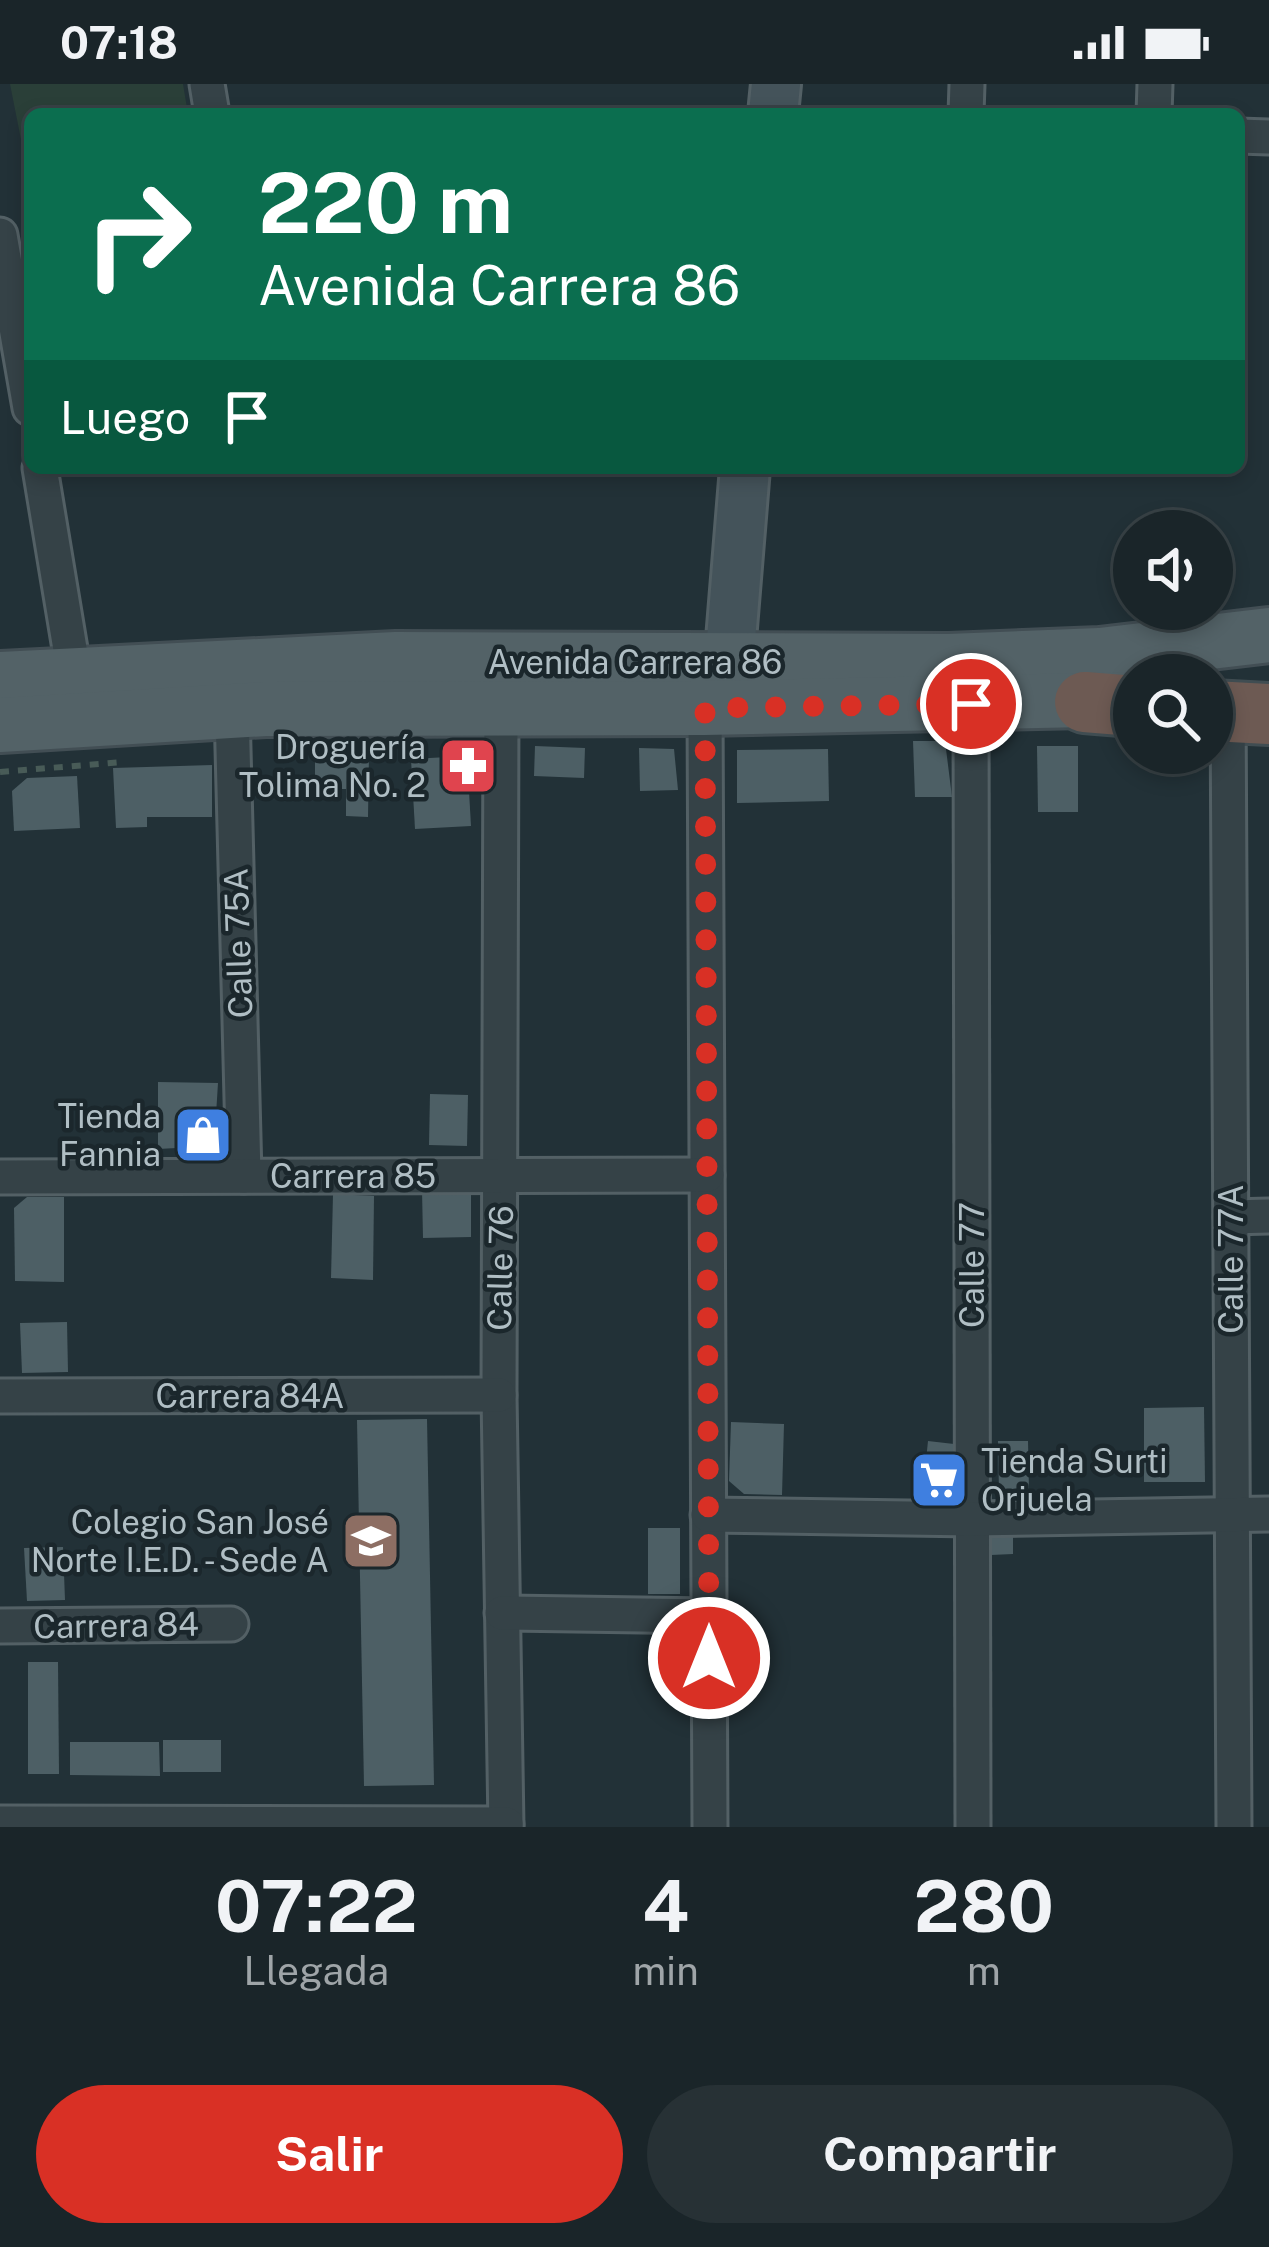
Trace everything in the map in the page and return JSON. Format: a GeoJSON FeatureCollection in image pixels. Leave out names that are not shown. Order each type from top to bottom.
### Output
{"type":"FeatureCollection","features":[{"type":"Feature","properties":{"kind":"main road","name":"Avenida Carrera 86"},"geometry":{"type":"LineString","coordinates":[[0,725],[232,710],[501,709],[717,686],[1100,656],[1269,635]]}},
{"type":"Feature","properties":{"kind":"main road","name":"Avenida Carrera 86"},"geometry":{"type":"LineString","coordinates":[[0,679],[396,659],[971,704],[1113,702]]}},
{"type":"Feature","properties":{"kind":"street"},"geometry":{"type":"LineString","coordinates":[[0,240],[24,374]]}},
{"type":"Feature","properties":{"kind":"street"},"geometry":{"type":"LineString","coordinates":[[41,474],[74,673]]}},
{"type":"Feature","properties":{"kind":"street"},"geometry":{"type":"LineString","coordinates":[[710,1827],[707,1175],[717,686],[744,474]]}},
{"type":"Feature","properties":{"kind":"street","name":"Calle 77A"},"geometry":{"type":"LineString","coordinates":[[1234,1827],[1231,1217],[1236,701]]}},
{"type":"Feature","properties":{"kind":"street","name":"Calle 77"},"geometry":{"type":"LineString","coordinates":[[971,704],[973,1827]]}},
{"type":"Feature","properties":{"kind":"street","name":"Calle 76"},"geometry":{"type":"LineString","coordinates":[[501,709],[500,1395],[506,1826]]}},
{"type":"Feature","properties":{"kind":"street","name":"Calle 75A"},"geometry":{"type":"LineString","coordinates":[[232,710],[244,1176]]}},
{"type":"Feature","properties":{"kind":"street","name":"Carrera 85"},"geometry":{"type":"LineString","coordinates":[[0,1177],[707,1175]]}},
{"type":"Feature","properties":{"kind":"street"},"geometry":{"type":"LineString","coordinates":[[1231,1217],[1269,1216]]}},
{"type":"Feature","properties":{"kind":"street","name":"Carrera 84A"},"geometry":{"type":"LineString","coordinates":[[0,1396],[500,1395]]}},
{"type":"Feature","properties":{"kind":"street"},"geometry":{"type":"LineString","coordinates":[[708,1515],[973,1519],[1269,1514]]}},
{"type":"Feature","properties":{"kind":"street"},"geometry":{"type":"LineString","coordinates":[[502,1613],[709,1616]]}},
{"type":"Feature","properties":{"kind":"street","name":"Carrera 84"},"geometry":{"type":"LineString","coordinates":[[0,1626],[231,1624]]}},
{"type":"Feature","properties":{"kind":"street"},"geometry":{"type":"LineString","coordinates":[[0,1823],[506,1826]]}},
{"type":"Feature","properties":{"kind":"path"},"geometry":{"type":"LineString","coordinates":[[0,772],[41,770]]}},
{"type":"Feature","properties":{"kind":"green space"},"geometry":{"type":"Polygon","coordinates":[[[10,84],[183,84],[187,108],[24,108],[24,155],[10,84]]]}},
{"type":"Feature","properties":{"kind":"building"},"geometry":{"type":"Polygon","coordinates":[[[913,741],[945,741],[952,797],[915,797],[913,741]]]}},
{"type":"Feature","properties":{"kind":"building"},"geometry":{"type":"Polygon","coordinates":[[[535,746],[585,748],[584,778],[534,776],[535,746]]]}},
{"type":"Feature","properties":{"kind":"building"},"geometry":{"type":"Polygon","coordinates":[[[1037,746],[1078,746],[1078,812],[1038,812],[1037,746]]]}},
{"type":"Feature","properties":{"kind":"building"},"geometry":{"type":"Polygon","coordinates":[[[639,748],[674,749],[678,790],[640,791],[639,748]]]}},
{"type":"Feature","properties":{"kind":"building"},"geometry":{"type":"Polygon","coordinates":[[[828,749],[829,801],[737,803],[737,750],[828,749]]]}},
{"type":"Feature","properties":{"kind":"building"},"geometry":{"type":"Polygon","coordinates":[[[315,753],[369,754],[368,817],[346,816],[346,789],[315,789],[315,753]]]}},
{"type":"Feature","properties":{"kind":"building"},"geometry":{"type":"Polygon","coordinates":[[[467,756],[471,826],[415,829],[411,759],[467,756]]]}},
{"type":"Feature","properties":{"kind":"building"},"geometry":{"type":"Polygon","coordinates":[[[212,765],[212,817],[147,817],[147,827],[116,828],[113,768],[212,765]]]}},
{"type":"Feature","properties":{"kind":"building"},"geometry":{"type":"Polygon","coordinates":[[[77,776],[80,828],[14,831],[12,791],[27,778],[77,776]]]}},
{"type":"Feature","properties":{"kind":"building"},"geometry":{"type":"Polygon","coordinates":[[[158,1082],[218,1083],[214,1146],[158,1149],[158,1082]]]}},
{"type":"Feature","properties":{"kind":"building"},"geometry":{"type":"Polygon","coordinates":[[[430,1094],[468,1095],[467,1146],[429,1145],[430,1094]]]}},
{"type":"Feature","properties":{"kind":"building"},"geometry":{"type":"Polygon","coordinates":[[[471,1189],[471,1237],[423,1238],[422,1190],[471,1189]]]}},
{"type":"Feature","properties":{"kind":"building"},"geometry":{"type":"Polygon","coordinates":[[[333,1194],[374,1196],[373,1280],[331,1278],[333,1194]]]}},
{"type":"Feature","properties":{"kind":"building"},"geometry":{"type":"Polygon","coordinates":[[[27,1197],[64,1197],[64,1282],[15,1281],[14,1208],[27,1197]]]}},
{"type":"Feature","properties":{"kind":"building"},"geometry":{"type":"Polygon","coordinates":[[[67,1322],[68,1372],[22,1373],[20,1323],[67,1322]]]}},
{"type":"Feature","properties":{"kind":"building"},"geometry":{"type":"Polygon","coordinates":[[[1204,1407],[1205,1482],[1144,1482],[1144,1408],[1204,1407]]]}},
{"type":"Feature","properties":{"kind":"building"},"geometry":{"type":"Polygon","coordinates":[[[427,1419],[434,1785],[364,1786],[357,1420],[427,1419]]]}},
{"type":"Feature","properties":{"kind":"building"},"geometry":{"type":"Polygon","coordinates":[[[731,1422],[784,1424],[782,1495],[744,1494],[729,1481],[731,1422]]]}},
{"type":"Feature","properties":{"kind":"building"},"geometry":{"type":"Polygon","coordinates":[[[928,1441],[954,1444],[950,1492],[923,1489],[928,1441]]]}},
{"type":"Feature","properties":{"kind":"building"},"geometry":{"type":"Polygon","coordinates":[[[998,1441],[1028,1441],[1029,1492],[999,1493],[998,1441]]]}},
{"type":"Feature","properties":{"kind":"building"},"geometry":{"type":"Polygon","coordinates":[[[991,1526],[1013,1526],[1013,1554],[991,1555],[991,1526]]]}},
{"type":"Feature","properties":{"kind":"building"},"geometry":{"type":"Polygon","coordinates":[[[648,1528],[680,1528],[680,1594],[648,1594],[648,1528]]]}},
{"type":"Feature","properties":{"kind":"building"},"geometry":{"type":"Polygon","coordinates":[[[63,1547],[65,1600],[27,1601],[24,1548],[63,1547]]]}},
{"type":"Feature","properties":{"kind":"building"},"geometry":{"type":"Polygon","coordinates":[[[657,1635],[684,1635],[684,1684],[657,1684],[657,1635]]]}},
{"type":"Feature","properties":{"kind":"building"},"geometry":{"type":"Polygon","coordinates":[[[28,1662],[58,1662],[59,1774],[28,1774],[28,1662]]]}},
{"type":"Feature","properties":{"kind":"building"},"geometry":{"type":"Polygon","coordinates":[[[163,1740],[221,1740],[221,1772],[163,1772],[163,1740]]]}},
{"type":"Feature","properties":{"kind":"building"},"geometry":{"type":"Polygon","coordinates":[[[70,1742],[159,1742],[160,1776],[70,1775],[70,1742]]]}},
{"type":"Feature","properties":{"kind":"place","name":"Droguería Tolima No. 2"},"geometry":{"type":"Point","coordinates":[468,766]}},
{"type":"Feature","properties":{"kind":"place","name":"Tienda Fannia"},"geometry":{"type":"Point","coordinates":[203,1135]}},
{"type":"Feature","properties":{"kind":"place","name":"Tienda Surti Orjuela"},"geometry":{"type":"Point","coordinates":[939,1480]}},
{"type":"Feature","properties":{"kind":"place","name":"Colegio San José Norte I.E.D. - Sede A"},"geometry":{"type":"Point","coordinates":[371,1541]}},
{"type":"Feature","properties":{"kind":"route"},"geometry":{"type":"LineString","coordinates":[[709,1658],[705,708],[971,704]]}}]}
